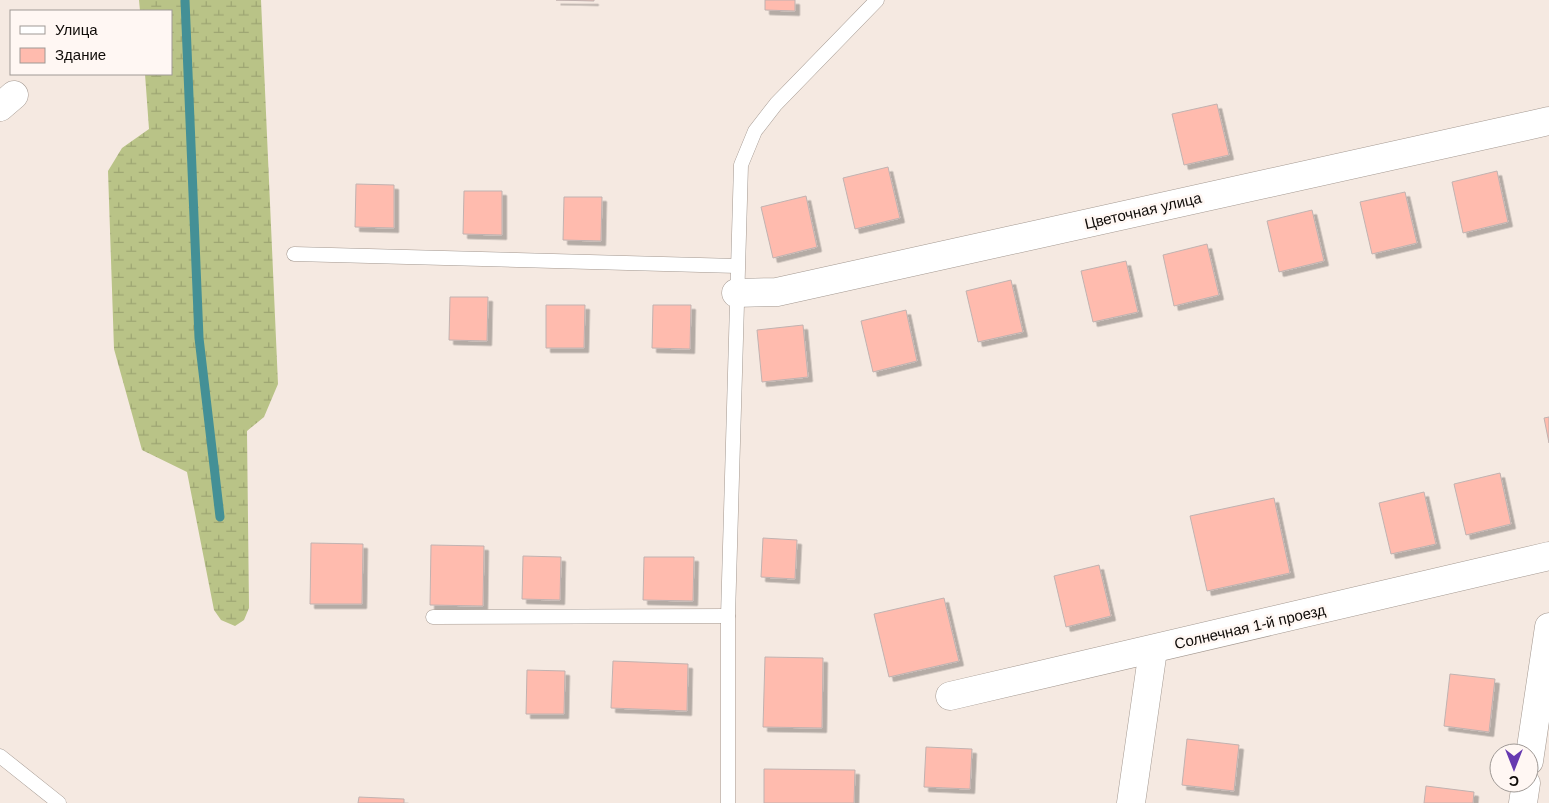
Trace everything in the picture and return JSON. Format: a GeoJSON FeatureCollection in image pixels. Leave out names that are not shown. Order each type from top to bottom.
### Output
{"type":"FeatureCollection","features":[{"type":"Feature","properties":{"kind":"street","name":"Цветочная улица"},"geometry":{"type":"LineString","coordinates":[[736,279],[777,292],[1549,121]]}},
{"type":"Feature","properties":{"kind":"street","name":"Солнечная 1-й проезд"},"geometry":{"type":"LineString","coordinates":[[950,696],[1549,556]]}},
{"type":"Feature","properties":{"kind":"street"},"geometry":{"type":"LineString","coordinates":[[1532,743],[1549,627]]}},
{"type":"Feature","properties":{"kind":"street"},"geometry":{"type":"LineString","coordinates":[[1132,803],[1153,650]]}},
{"type":"Feature","properties":{"kind":"lane"},"geometry":{"type":"LineString","coordinates":[[728,803],[728,616],[736,279],[741,166],[755,131],[776,104],[877,0]]}},
{"type":"Feature","properties":{"kind":"lane"},"geometry":{"type":"LineString","coordinates":[[294,254],[736,279]]}},
{"type":"Feature","properties":{"kind":"lane"},"geometry":{"type":"LineString","coordinates":[[433,617],[728,616]]}},
{"type":"Feature","properties":{"kind":"lane"},"geometry":{"type":"LineString","coordinates":[[0,756],[59,803]]}},
{"type":"Feature","properties":{"kind":"green space"},"geometry":{"type":"Polygon","coordinates":[[[139,0],[261,0],[278,384],[264,417],[247,431],[249,608],[244,620],[235,626],[221,620],[214,610],[187,472],[142,450],[114,349],[108,171],[122,148],[149,129],[145,75],[172,75],[172,10],[140,10],[139,0]]]}},
{"type":"Feature","properties":{"kind":"building"},"geometry":{"type":"Polygon","coordinates":[[[556,0],[594,0],[594,1],[556,0]]]}},
{"type":"Feature","properties":{"kind":"building"},"geometry":{"type":"Polygon","coordinates":[[[765,0],[795,0],[795,11],[765,10],[765,0]]]}},
{"type":"Feature","properties":{"kind":"building"},"geometry":{"type":"Polygon","coordinates":[[[1217,104],[1229,155],[1184,165],[1172,114],[1217,104]]]}},
{"type":"Feature","properties":{"kind":"building"},"geometry":{"type":"Polygon","coordinates":[[[888,167],[900,218],[855,229],[843,178],[888,167]]]}},
{"type":"Feature","properties":{"kind":"building"},"geometry":{"type":"Polygon","coordinates":[[[1497,171],[1508,222],[1463,233],[1452,182],[1497,171]]]}},
{"type":"Feature","properties":{"kind":"building"},"geometry":{"type":"Polygon","coordinates":[[[356,184],[394,185],[394,228],[355,227],[356,184]]]}},
{"type":"Feature","properties":{"kind":"building"},"geometry":{"type":"Polygon","coordinates":[[[464,191],[502,191],[502,235],[463,234],[464,191]]]}},
{"type":"Feature","properties":{"kind":"building"},"geometry":{"type":"Polygon","coordinates":[[[1405,192],[1417,243],[1372,254],[1360,202],[1405,192]]]}},
{"type":"Feature","properties":{"kind":"building"},"geometry":{"type":"Polygon","coordinates":[[[806,196],[817,247],[773,258],[761,207],[806,196]]]}},
{"type":"Feature","properties":{"kind":"building"},"geometry":{"type":"Polygon","coordinates":[[[564,197],[602,197],[601,241],[563,240],[564,197]]]}},
{"type":"Feature","properties":{"kind":"building"},"geometry":{"type":"Polygon","coordinates":[[[1312,210],[1324,261],[1279,272],[1267,221],[1312,210]]]}},
{"type":"Feature","properties":{"kind":"building"},"geometry":{"type":"Polygon","coordinates":[[[1207,244],[1219,295],[1174,306],[1163,255],[1207,244]]]}},
{"type":"Feature","properties":{"kind":"building"},"geometry":{"type":"Polygon","coordinates":[[[1126,261],[1138,312],[1093,322],[1081,271],[1126,261]]]}},
{"type":"Feature","properties":{"kind":"building"},"geometry":{"type":"Polygon","coordinates":[[[1011,280],[1023,332],[978,342],[966,291],[1011,280]]]}},
{"type":"Feature","properties":{"kind":"building"},"geometry":{"type":"Polygon","coordinates":[[[450,297],[488,297],[487,341],[449,340],[450,297]]]}},
{"type":"Feature","properties":{"kind":"building"},"geometry":{"type":"Polygon","coordinates":[[[546,305],[585,305],[584,348],[546,348],[546,305]]]}},
{"type":"Feature","properties":{"kind":"building"},"geometry":{"type":"Polygon","coordinates":[[[653,305],[691,305],[690,349],[652,348],[653,305]]]}},
{"type":"Feature","properties":{"kind":"building"},"geometry":{"type":"Polygon","coordinates":[[[906,310],[917,361],[873,372],[861,321],[906,310]]]}},
{"type":"Feature","properties":{"kind":"building"},"geometry":{"type":"Polygon","coordinates":[[[803,325],[808,377],[762,382],[757,330],[803,325]]]}},
{"type":"Feature","properties":{"kind":"building"},"geometry":{"type":"Polygon","coordinates":[[[1549,417],[1549,443],[1544,418],[1549,417]]]}},
{"type":"Feature","properties":{"kind":"building"},"geometry":{"type":"Polygon","coordinates":[[[1500,473],[1511,524],[1466,535],[1454,484],[1500,473]]]}},
{"type":"Feature","properties":{"kind":"building"},"geometry":{"type":"Polygon","coordinates":[[[1424,492],[1436,544],[1391,554],[1379,503],[1424,492]]]}},
{"type":"Feature","properties":{"kind":"building"},"geometry":{"type":"Polygon","coordinates":[[[1274,498],[1290,573],[1207,591],[1190,516],[1274,498]]]}},
{"type":"Feature","properties":{"kind":"building"},"geometry":{"type":"Polygon","coordinates":[[[763,538],[797,540],[795,579],[761,577],[763,538]]]}},
{"type":"Feature","properties":{"kind":"building"},"geometry":{"type":"Polygon","coordinates":[[[311,543],[363,544],[362,604],[310,604],[311,543]]]}},
{"type":"Feature","properties":{"kind":"building"},"geometry":{"type":"Polygon","coordinates":[[[431,545],[484,546],[483,606],[430,605],[431,545]]]}},
{"type":"Feature","properties":{"kind":"building"},"geometry":{"type":"Polygon","coordinates":[[[523,556],[561,557],[560,600],[522,599],[523,556]]]}},
{"type":"Feature","properties":{"kind":"building"},"geometry":{"type":"Polygon","coordinates":[[[644,557],[694,557],[693,601],[643,600],[644,557]]]}},
{"type":"Feature","properties":{"kind":"building"},"geometry":{"type":"Polygon","coordinates":[[[1099,565],[1111,616],[1066,627],[1054,576],[1099,565]]]}},
{"type":"Feature","properties":{"kind":"building"},"geometry":{"type":"Polygon","coordinates":[[[944,598],[959,661],[889,677],[874,614],[944,598]]]}},
{"type":"Feature","properties":{"kind":"building"},"geometry":{"type":"Polygon","coordinates":[[[765,657],[823,658],[822,728],[763,727],[765,657]]]}},
{"type":"Feature","properties":{"kind":"building"},"geometry":{"type":"Polygon","coordinates":[[[613,661],[688,664],[687,711],[611,708],[613,661]]]}},
{"type":"Feature","properties":{"kind":"building"},"geometry":{"type":"Polygon","coordinates":[[[527,670],[565,671],[564,714],[526,714],[527,670]]]}},
{"type":"Feature","properties":{"kind":"building"},"geometry":{"type":"Polygon","coordinates":[[[1450,674],[1495,679],[1489,732],[1444,726],[1450,674]]]}},
{"type":"Feature","properties":{"kind":"building"},"geometry":{"type":"Polygon","coordinates":[[[1187,739],[1239,745],[1234,791],[1182,785],[1187,739]]]}},
{"type":"Feature","properties":{"kind":"building"},"geometry":{"type":"Polygon","coordinates":[[[926,747],[972,749],[970,789],[924,787],[926,747]]]}},
{"type":"Feature","properties":{"kind":"building"},"geometry":{"type":"Polygon","coordinates":[[[764,769],[855,770],[854,803],[764,803],[764,769]]]}},
{"type":"Feature","properties":{"kind":"building"},"geometry":{"type":"Polygon","coordinates":[[[1426,786],[1474,792],[1473,803],[1424,803],[1426,786]]]}},
{"type":"Feature","properties":{"kind":"building"},"geometry":{"type":"Polygon","coordinates":[[[359,797],[404,799],[404,803],[358,803],[359,797]]]}},
{"type":"Feature","properties":{"kind":"waterway"},"geometry":{"type":"LineString","coordinates":[[185,0],[199,338],[220,517]]}}]}
